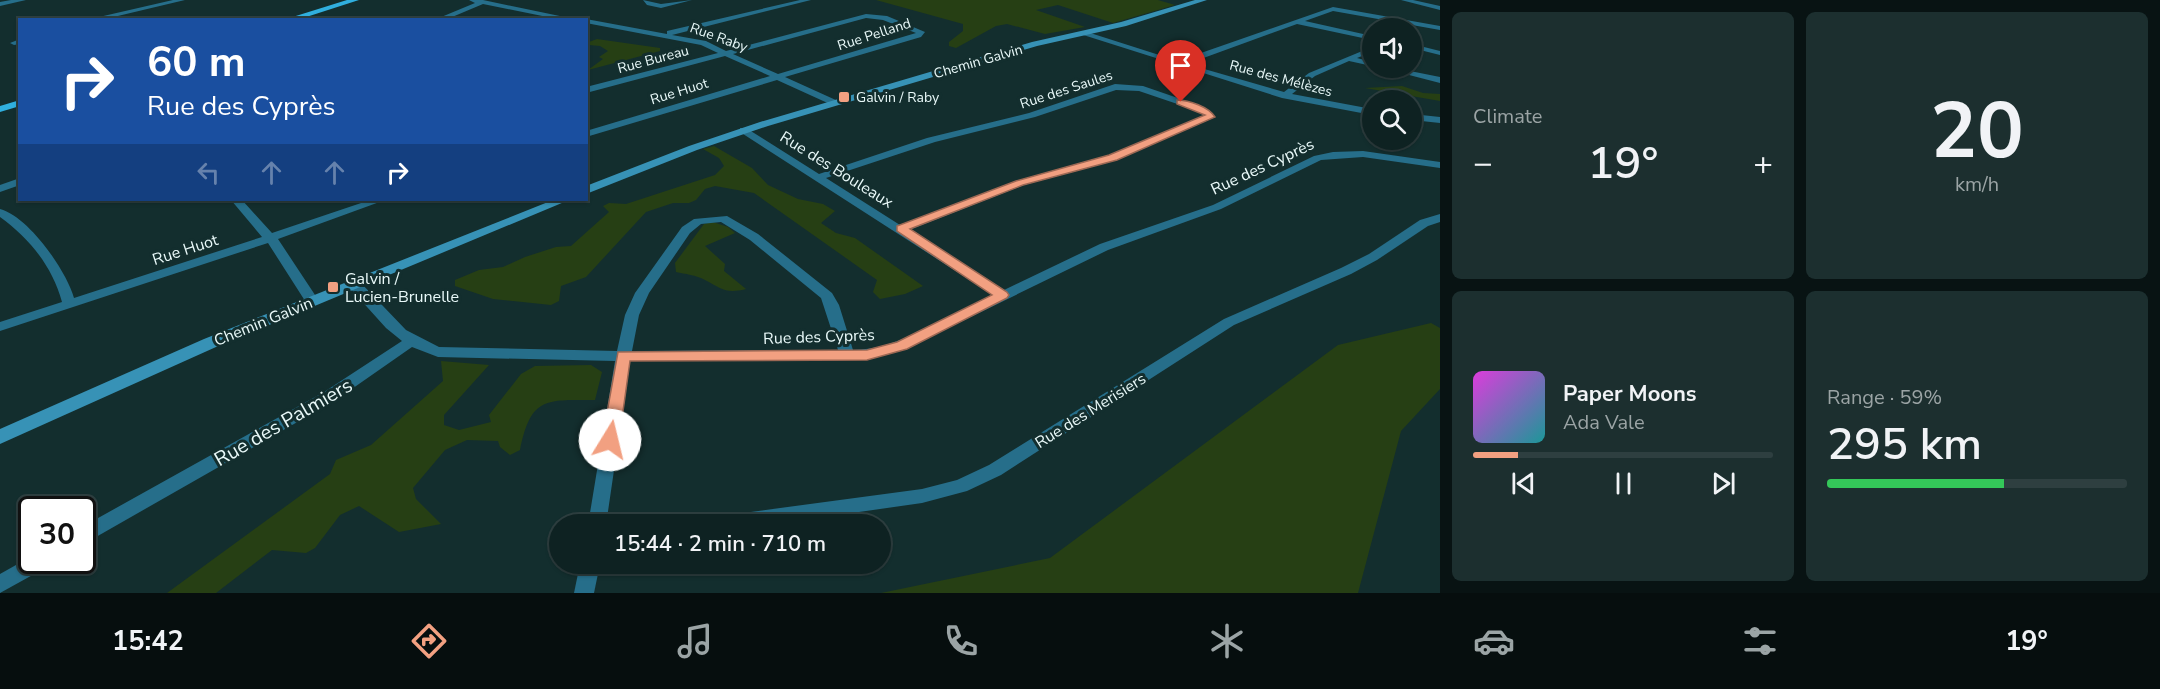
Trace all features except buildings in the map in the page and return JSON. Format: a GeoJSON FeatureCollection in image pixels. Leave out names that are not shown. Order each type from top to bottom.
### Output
{"type":"FeatureCollection","features":[{"type":"Feature","properties":{"kind":"main road"},"geometry":{"type":"LineString","coordinates":[[294,18],[355,0]]}},
{"type":"Feature","properties":{"kind":"main road"},"geometry":{"type":"LineString","coordinates":[[0,109],[18,104]]}},
{"type":"Feature","properties":{"kind":"street"},"geometry":{"type":"LineString","coordinates":[[1,2],[22,0]]}},
{"type":"Feature","properties":{"kind":"street"},"geometry":{"type":"LineString","coordinates":[[98,18],[182,0]]}},
{"type":"Feature","properties":{"kind":"street"},"geometry":{"type":"LineString","coordinates":[[472,0],[566,18]]}},
{"type":"Feature","properties":{"kind":"street"},"geometry":{"type":"LineString","coordinates":[[646,0],[649,4],[656,6],[689,0]]}},
{"type":"Feature","properties":{"kind":"street"},"geometry":{"type":"LineString","coordinates":[[765,0],[781,7]]}},
{"type":"Feature","properties":{"kind":"street"},"geometry":{"type":"LineString","coordinates":[[664,35],[808,0]]}},
{"type":"Feature","properties":{"kind":"street","name":"Chemin Galvin"},"geometry":{"type":"LineString","coordinates":[[588,189],[743,130],[1203,0]]}},
{"type":"Feature","properties":{"kind":"street"},"geometry":{"type":"LineString","coordinates":[[1404,0],[1440,8]]}},
{"type":"Feature","properties":{"kind":"street"},"geometry":{"type":"LineString","coordinates":[[442,18],[485,1]]}},
{"type":"Feature","properties":{"kind":"street"},"geometry":{"type":"LineString","coordinates":[[1181,63],[1336,9],[1436,28],[1440,21]]}},
{"type":"Feature","properties":{"kind":"street","name":"Rue Pelland"},"geometry":{"type":"LineString","coordinates":[[727,53],[866,16],[884,18],[921,32],[918,35],[780,77]]}},
{"type":"Feature","properties":{"kind":"street","name":"Rue Raby"},"geometry":{"type":"LineString","coordinates":[[588,21],[703,43],[835,103]]}},
{"type":"Feature","properties":{"kind":"street"},"geometry":{"type":"LineString","coordinates":[[1297,22],[1362,36]]}},
{"type":"Feature","properties":{"kind":"street","name":"Rue des Mélèzes"},"geometry":{"type":"LineString","coordinates":[[1081,33],[1285,96],[1362,111]]}},
{"type":"Feature","properties":{"kind":"street"},"geometry":{"type":"LineString","coordinates":[[1422,48],[1440,53]]}},
{"type":"Feature","properties":{"kind":"street","name":"Rue Bureau"},"geometry":{"type":"LineString","coordinates":[[588,89],[727,53]]}},
{"type":"Feature","properties":{"kind":"street"},"geometry":{"type":"LineString","coordinates":[[1285,96],[1300,81],[1362,54]]}},
{"type":"Feature","properties":{"kind":"street"},"geometry":{"type":"LineString","coordinates":[[1350,59],[1362,62]]}},
{"type":"Feature","properties":{"kind":"street"},"geometry":{"type":"LineString","coordinates":[[1422,76],[1440,80]]}},
{"type":"Feature","properties":{"kind":"street","name":"Rue Huot"},"geometry":{"type":"LineString","coordinates":[[588,133],[780,77]]}},
{"type":"Feature","properties":{"kind":"street","name":"Rue des Saules"},"geometry":{"type":"LineString","coordinates":[[819,177],[931,140],[1032,115],[1115,87],[1140,88],[1201,110],[1210,117],[1113,158],[1020,183],[901,229]]}},
{"type":"Feature","properties":{"kind":"street"},"geometry":{"type":"LineString","coordinates":[[1422,118],[1440,120]]}},
{"type":"Feature","properties":{"kind":"street","name":"Rue des Bouleaux"},"geometry":{"type":"LineString","coordinates":[[743,130],[1002,295]]}},
{"type":"Feature","properties":{"kind":"street","name":"Rue des Cyprès"},"geometry":{"type":"LineString","coordinates":[[410,342],[438,352],[457,354],[847,356],[882,352],[902,345],[1002,295],[1125,239],[1217,207],[1329,155],[1356,154],[1440,165]]}},
{"type":"Feature","properties":{"kind":"street"},"geometry":{"type":"LineString","coordinates":[[0,189],[18,182]]}},
{"type":"Feature","properties":{"kind":"street"},"geometry":{"type":"LineString","coordinates":[[237,201],[270,238],[312,301]]}},
{"type":"Feature","properties":{"kind":"street","name":"Rue Huot"},"geometry":{"type":"LineString","coordinates":[[0,327],[376,201]]}},
{"type":"Feature","properties":{"kind":"street","name":"Chemin Galvin"},"geometry":{"type":"LineString","coordinates":[[0,437],[136,375],[561,201]]}},
{"type":"Feature","properties":{"kind":"street"},"geometry":{"type":"LineString","coordinates":[[0,212],[17,225],[52,264],[62,281],[69,304]]}},
{"type":"Feature","properties":{"kind":"street"},"geometry":{"type":"LineString","coordinates":[[599,514],[623,356],[632,315],[642,292],[686,230],[698,221],[714,217],[723,218],[738,225],[827,296],[832,304],[847,356]]}},
{"type":"Feature","properties":{"kind":"street","name":"Rue des Merisiers"},"geometry":{"type":"LineString","coordinates":[[792,514],[922,496],[977,479],[995,470],[1229,322],[1353,268],[1424,223],[1440,218]]}},
{"type":"Feature","properties":{"kind":"street"},"geometry":{"type":"LineString","coordinates":[[354,284],[410,342]]}},
{"type":"Feature","properties":{"kind":"street","name":"Rue des Palmiers"},"geometry":{"type":"LineString","coordinates":[[96,529],[330,396],[410,342]]}},
{"type":"Feature","properties":{"kind":"street"},"geometry":{"type":"LineString","coordinates":[[0,584],[18,574]]}},
{"type":"Feature","properties":{"kind":"street"},"geometry":{"type":"LineString","coordinates":[[584,593],[588,574]]}},
{"type":"Feature","properties":{"kind":"green space"},"geometry":{"type":"Polygon","coordinates":[[[876,0],[1158,0],[1175,5],[1113,23],[1058,5],[1036,10],[1085,27],[1045,34],[1007,24],[996,26],[956,48],[949,46],[949,42],[963,31],[963,24],[876,0]]]}},
{"type":"Feature","properties":{"kind":"green space"},"geometry":{"type":"Polygon","coordinates":[[[597,39],[660,48],[660,51],[588,70],[603,59],[599,57],[608,51],[600,46],[589,45],[589,42],[597,39]]]}},
{"type":"Feature","properties":{"kind":"green space"},"geometry":{"type":"Polygon","coordinates":[[[1402,86],[1414,90],[1377,90],[1365,88],[1402,86]]]}},
{"type":"Feature","properties":{"kind":"green space"},"geometry":{"type":"Polygon","coordinates":[[[1422,93],[1440,94],[1440,101],[1422,98],[1422,93]]]}},
{"type":"Feature","properties":{"kind":"green space"},"geometry":{"type":"Polygon","coordinates":[[[714,146],[752,168],[768,185],[798,199],[823,204],[835,211],[821,223],[836,233],[855,238],[923,286],[905,294],[880,299],[873,292],[877,280],[754,193],[715,186],[705,189],[696,200],[689,203],[673,203],[646,212],[586,277],[561,286],[559,301],[551,305],[493,299],[455,286],[455,280],[479,270],[503,267],[556,247],[571,246],[609,212],[603,206],[609,203],[626,204],[715,175],[724,166],[719,158],[703,149],[714,146]]]}},
{"type":"Feature","properties":{"kind":"green space"},"geometry":{"type":"Polygon","coordinates":[[[713,222],[728,227],[735,233],[705,246],[725,264],[724,271],[746,289],[724,290],[698,277],[676,272],[675,263],[704,224],[713,222]]]}},
{"type":"Feature","properties":{"kind":"green space"},"geometry":{"type":"Polygon","coordinates":[[[1431,323],[1440,328],[1440,389],[1401,431],[1358,593],[881,593],[1050,558],[1338,345],[1431,323]]]}},
{"type":"Feature","properties":{"kind":"green space"},"geometry":{"type":"Polygon","coordinates":[[[441,361],[489,365],[444,415],[444,425],[459,430],[491,422],[489,415],[521,374],[535,366],[591,365],[602,372],[595,400],[564,400],[543,405],[529,419],[520,450],[510,455],[500,447],[498,441],[467,440],[445,450],[413,488],[416,499],[441,524],[399,532],[359,506],[340,515],[315,548],[306,553],[272,550],[216,593],[167,593],[330,474],[336,460],[371,445],[443,381],[441,361]]]}},
{"type":"Feature","properties":{"kind":"place","name":"Galvin / Raby"},"geometry":{"type":"Point","coordinates":[844,97]}},
{"type":"Feature","properties":{"kind":"place","name":"Galvin / Lucien-Brunelle"},"geometry":{"type":"Point","coordinates":[333,287]}},
{"type":"Feature","properties":{"kind":"route"},"geometry":{"type":"LineString","coordinates":[[610,440],[623,356],[867,355],[902,345],[1002,295],[901,229],[1020,183],[1113,158],[1210,117],[1208,112],[1181,102]]}}]}
